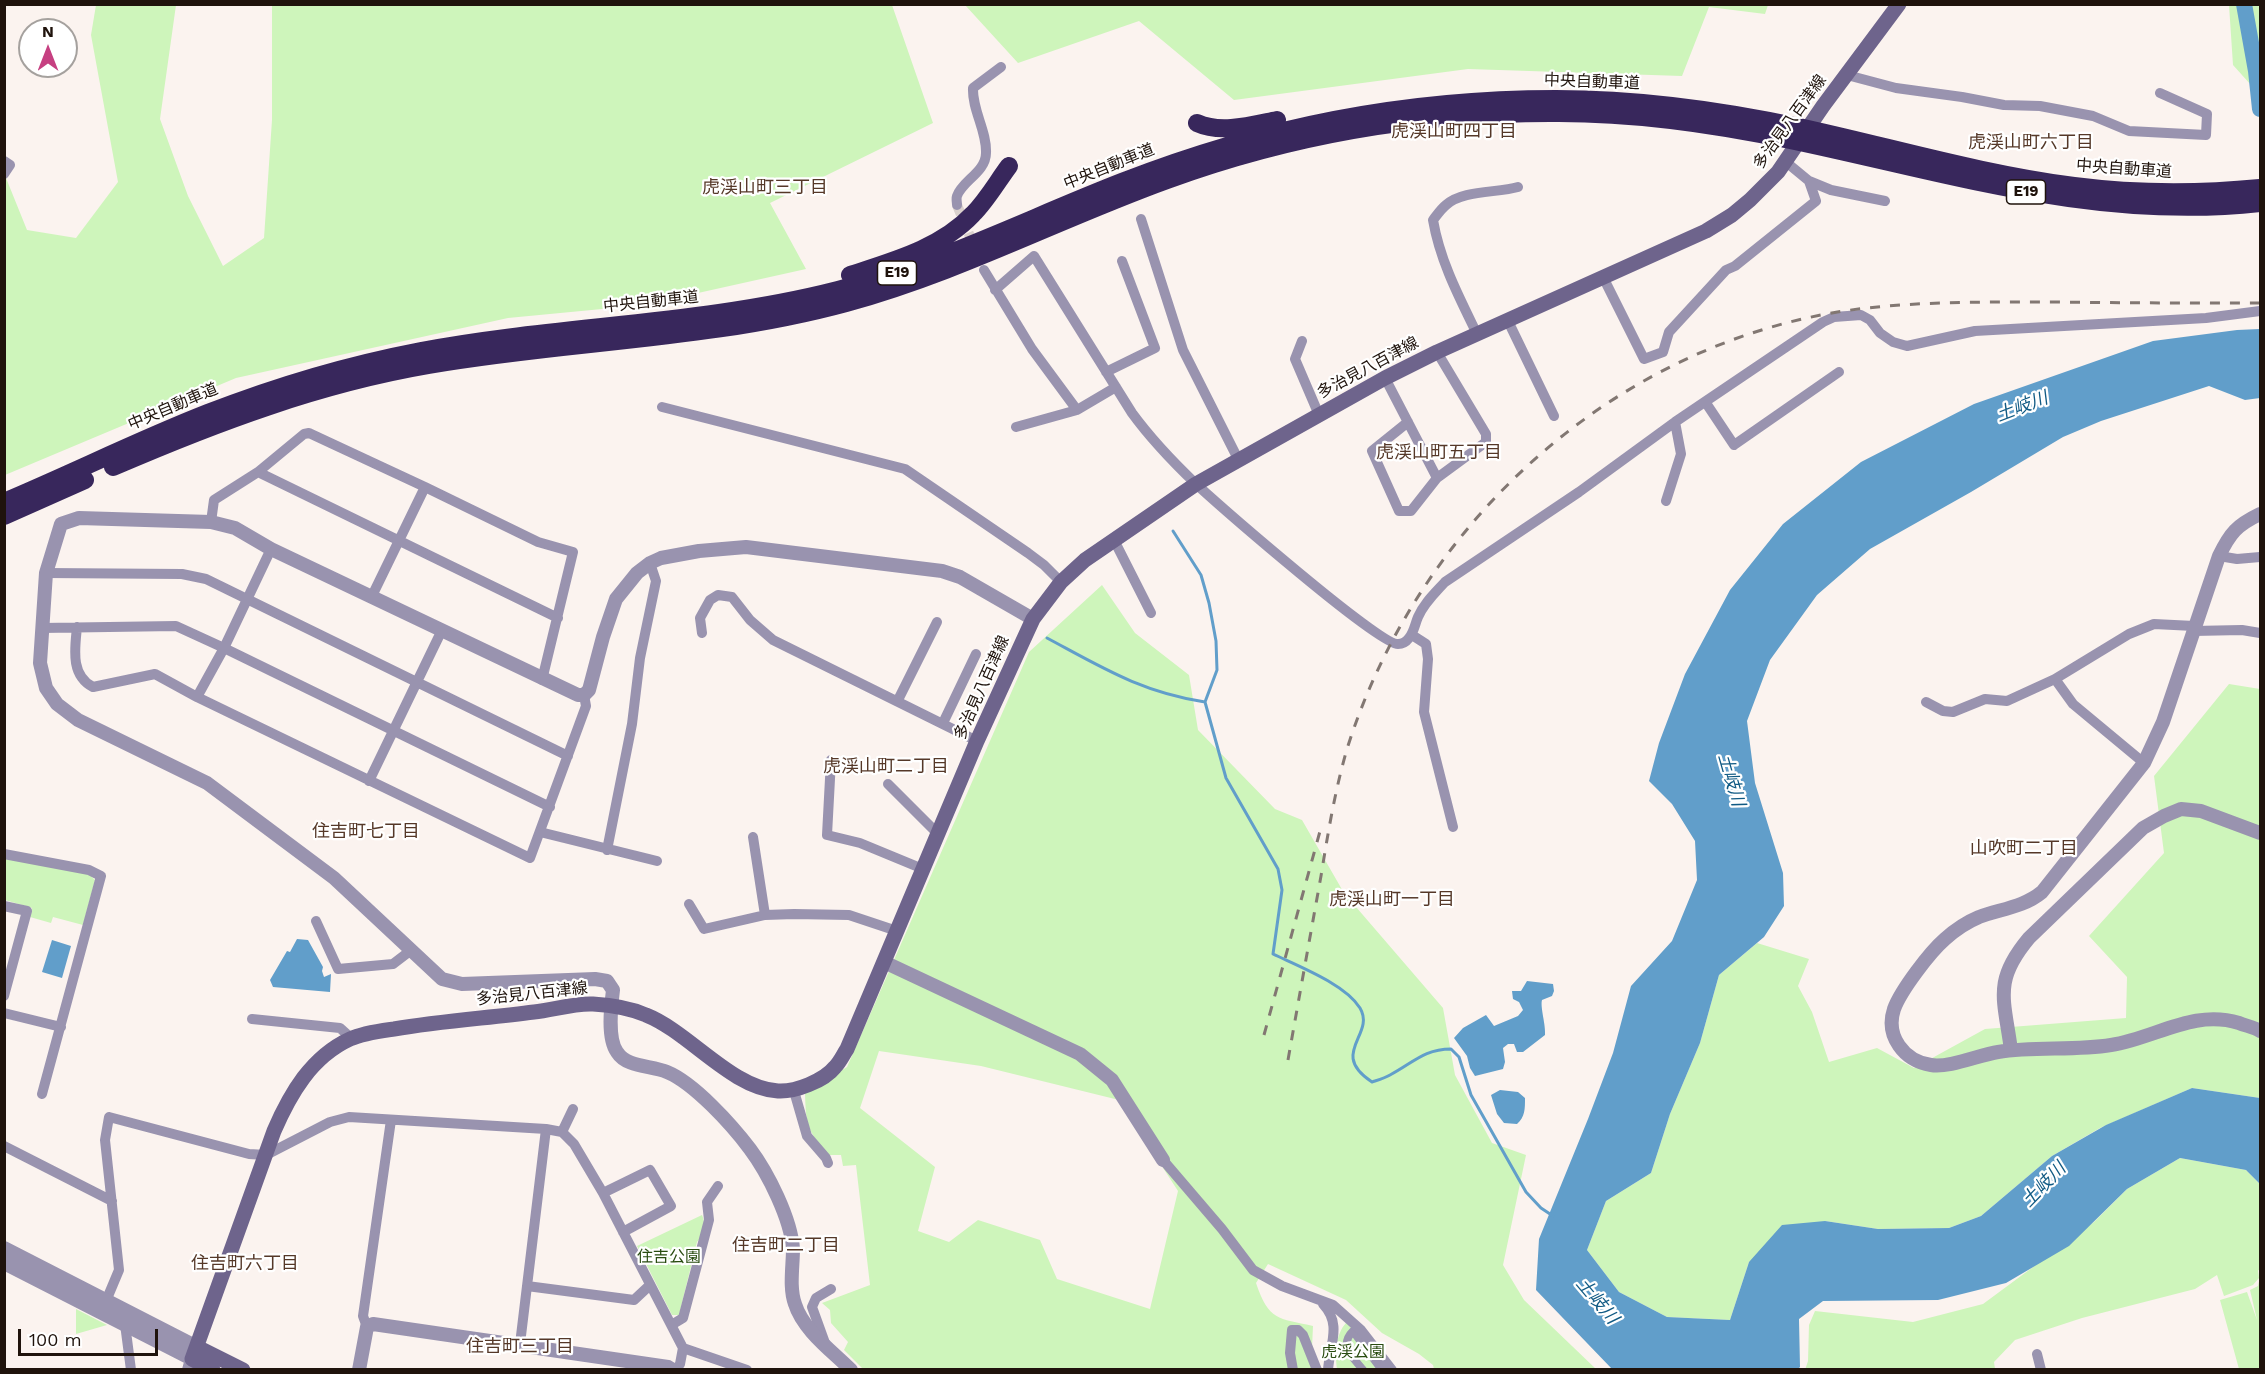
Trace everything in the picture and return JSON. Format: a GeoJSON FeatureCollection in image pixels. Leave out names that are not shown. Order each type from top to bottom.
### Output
{"type":"FeatureCollection","features":[{"type":"Feature","properties":{"kind":"highway","name":"中央自動車道"},"geometry":{"type":"LineString","coordinates":[[4,502],[204,414],[318,375],[388,358],[474,342],[653,322],[761,307],[867,283],[950,254],[1110,186],[1205,152],[1323,121],[1431,105],[1518,100],[1620,101],[1677,106],[1825,140],[2011,189],[2091,202],[2165,207],[2230,199],[2260,188]]}},
{"type":"Feature","properties":{"kind":"highway"},"geometry":{"type":"LineString","coordinates":[[1197,123],[1207,128],[1234,127],[1366,108],[1404,104],[1431,105]]}},
{"type":"Feature","properties":{"kind":"highway","name":"中央自動車道"},"geometry":{"type":"LineString","coordinates":[[4,516],[209,427],[321,389],[370,376],[465,359],[722,328],[802,314],[843,304],[916,282],[1168,179],[1299,140],[1341,131],[1430,118],[1485,114],[1605,114],[1790,132]]}},
{"type":"Feature","properties":{"kind":"highway"},"geometry":{"type":"LineString","coordinates":[[653,322],[717,311],[790,293],[871,268],[930,245],[972,215],[1009,166]]}},
{"type":"Feature","properties":{"kind":"highway","name":"中央自動車道"},"geometry":{"type":"LineString","coordinates":[[2230,199],[2260,203]]}},
{"type":"Feature","properties":{"kind":"main road","name":"多治見八百津線"},"geometry":{"type":"LineString","coordinates":[[193,1358],[287,1100],[305,1075],[333,1049],[351,1038],[416,1025],[591,1004],[628,1009],[647,1015],[680,1034],[740,1078],[761,1088],[794,1091],[834,1070],[847,1048],[977,741],[1033,619],[1060,582],[1085,560],[1196,484],[1384,378],[1706,231],[1732,215],[1758,193],[1786,162],[1823,106],[1899,4]]}},
{"type":"Feature","properties":{"kind":"main road"},"geometry":{"type":"LineString","coordinates":[[193,1358],[213,1370]]}},
{"type":"Feature","properties":{"kind":"main road"},"geometry":{"type":"LineString","coordinates":[[193,1358],[243,1370]]}},
{"type":"Feature","properties":{"kind":"street"},"geometry":{"type":"LineString","coordinates":[[957,205],[957,195],[979,170],[987,154],[972,99],[973,88],[1001,67]]}},
{"type":"Feature","properties":{"kind":"street"},"geometry":{"type":"LineString","coordinates":[[1847,75],[1896,88],[2004,105],[2040,105],[2093,116],[2129,130],[2206,135],[2207,114],[2160,93]]}},
{"type":"Feature","properties":{"kind":"street"},"geometry":{"type":"LineString","coordinates":[[4,161],[10,165],[4,174]]}},
{"type":"Feature","properties":{"kind":"street"},"geometry":{"type":"LineString","coordinates":[[1786,162],[1809,181],[1831,190],[1885,201]]}},
{"type":"Feature","properties":{"kind":"street"},"geometry":{"type":"LineString","coordinates":[[1603,278],[1644,359],[1663,352],[1669,332],[1726,270],[1735,266],[1816,201],[1809,181]]}},
{"type":"Feature","properties":{"kind":"street"},"geometry":{"type":"LineString","coordinates":[[1477,334],[1451,281],[1437,242],[1433,220],[1447,204],[1473,193],[1503,191],[1518,187]]}},
{"type":"Feature","properties":{"kind":"street"},"geometry":{"type":"LineString","coordinates":[[1141,219],[1183,350],[1238,459]]}},
{"type":"Feature","properties":{"kind":"street"},"geometry":{"type":"LineString","coordinates":[[995,290],[1034,256],[1149,436],[1196,484],[1348,613],[1385,641],[1395,645],[1406,642],[1412,636],[1418,616],[1445,582],[1579,492],[1675,422],[1823,322],[1834,317],[1861,315],[1870,320],[1880,333],[1893,342],[1907,346],[1975,331],[2206,318],[2260,311]]}},
{"type":"Feature","properties":{"kind":"street"},"geometry":{"type":"LineString","coordinates":[[1106,372],[1155,348],[1122,261]]}},
{"type":"Feature","properties":{"kind":"street"},"geometry":{"type":"LineString","coordinates":[[984,270],[1032,349],[1077,410]]}},
{"type":"Feature","properties":{"kind":"street"},"geometry":{"type":"LineString","coordinates":[[1508,321],[1554,416]]}},
{"type":"Feature","properties":{"kind":"street"},"geometry":{"type":"LineString","coordinates":[[1302,341],[1294,359],[1319,415]]}},
{"type":"Feature","properties":{"kind":"street"},"geometry":{"type":"LineString","coordinates":[[1408,422],[1372,452],[1399,511],[1411,512],[1437,478],[1486,442],[1486,434],[1437,352]]}},
{"type":"Feature","properties":{"kind":"street"},"geometry":{"type":"LineString","coordinates":[[1706,403],[1734,445],[1839,372]]}},
{"type":"Feature","properties":{"kind":"street"},"geometry":{"type":"LineString","coordinates":[[1384,378],[1437,478]]}},
{"type":"Feature","properties":{"kind":"street"},"geometry":{"type":"LineString","coordinates":[[1016,427],[1077,410],[1116,387]]}},
{"type":"Feature","properties":{"kind":"street"},"geometry":{"type":"LineString","coordinates":[[662,407],[905,469],[1028,553],[1044,565],[1060,582]]}},
{"type":"Feature","properties":{"kind":"street"},"geometry":{"type":"LineString","coordinates":[[1666,501],[1681,454],[1675,422]]}},
{"type":"Feature","properties":{"kind":"street"},"geometry":{"type":"LineString","coordinates":[[212,522],[214,500],[258,472],[304,434],[309,433],[538,542],[573,552],[542,680]]}},
{"type":"Feature","properties":{"kind":"street"},"geometry":{"type":"LineString","coordinates":[[258,472],[558,618]]}},
{"type":"Feature","properties":{"kind":"street"},"geometry":{"type":"LineString","coordinates":[[372,596],[425,487]]}},
{"type":"Feature","properties":{"kind":"street"},"geometry":{"type":"LineString","coordinates":[[2260,514],[2239,525],[2230,534],[2219,556],[2163,722],[2144,763],[2042,892],[2026,903],[1967,922],[1935,948],[1894,1008],[1892,1021],[1895,1040],[1909,1057],[1933,1066],[2011,1050],[2111,1045],[2206,1018],[2234,1022],[2260,1031]]}},
{"type":"Feature","properties":{"kind":"street"},"geometry":{"type":"LineString","coordinates":[[851,1370],[802,1317],[794,1302],[791,1232],[767,1177],[751,1150],[728,1122],[673,1075],[658,1068],[634,1064],[622,1058],[612,1042],[613,990],[607,981],[595,978],[462,984],[442,979],[334,878],[207,783],[78,720],[57,704],[46,688],[40,663],[46,573],[61,524],[79,518],[212,522],[235,528],[271,549],[542,680],[578,695],[584,695],[589,690],[616,599],[637,573],[650,563],[661,558],[690,552],[746,548],[942,571],[960,577],[1033,619]]}},
{"type":"Feature","properties":{"kind":"street"},"geometry":{"type":"LineString","coordinates":[[1114,540],[1151,613]]}},
{"type":"Feature","properties":{"kind":"street"},"geometry":{"type":"LineString","coordinates":[[197,697],[224,648],[271,549]]}},
{"type":"Feature","properties":{"kind":"street"},"geometry":{"type":"LineString","coordinates":[[2219,556],[2237,559],[2260,557]]}},
{"type":"Feature","properties":{"kind":"street"},"geometry":{"type":"LineString","coordinates":[[608,850],[632,724],[640,658],[656,581],[650,563]]}},
{"type":"Feature","properties":{"kind":"street"},"geometry":{"type":"LineString","coordinates":[[46,573],[182,574],[206,579],[568,756]]}},
{"type":"Feature","properties":{"kind":"street"},"geometry":{"type":"LineString","coordinates":[[702,633],[700,618],[710,600],[718,595],[732,597],[750,620],[773,640],[977,741]]}},
{"type":"Feature","properties":{"kind":"street"},"geometry":{"type":"LineString","coordinates":[[898,700],[937,622]]}},
{"type":"Feature","properties":{"kind":"street"},"geometry":{"type":"LineString","coordinates":[[1926,702],[1943,711],[1953,712],[1985,699],[2007,701],[2055,679],[2129,634],[2154,624],[2260,633]]}},
{"type":"Feature","properties":{"kind":"street"},"geometry":{"type":"LineString","coordinates":[[42,628],[176,626],[550,807]]}},
{"type":"Feature","properties":{"kind":"street"},"geometry":{"type":"LineString","coordinates":[[77,627],[75,663],[88,684],[93,687],[155,674],[197,697],[530,858],[586,706],[584,695]]}},
{"type":"Feature","properties":{"kind":"street"},"geometry":{"type":"LineString","coordinates":[[369,781],[442,630]]}},
{"type":"Feature","properties":{"kind":"street"},"geometry":{"type":"LineString","coordinates":[[1412,636],[1426,644],[1428,658],[1424,712],[1453,827]]}},
{"type":"Feature","properties":{"kind":"street"},"geometry":{"type":"LineString","coordinates":[[943,723],[976,654]]}},
{"type":"Feature","properties":{"kind":"street"},"geometry":{"type":"LineString","coordinates":[[2055,679],[2073,704],[2144,763]]}},
{"type":"Feature","properties":{"kind":"street"},"geometry":{"type":"LineString","coordinates":[[831,760],[827,835],[861,843],[923,869]]}},
{"type":"Feature","properties":{"kind":"street"},"geometry":{"type":"LineString","coordinates":[[888,784],[938,834]]}},
{"type":"Feature","properties":{"kind":"street"},"geometry":{"type":"LineString","coordinates":[[2011,1050],[2003,985],[2008,966],[2029,938],[2143,828],[2174,811],[2190,809],[2260,833]]}},
{"type":"Feature","properties":{"kind":"street"},"geometry":{"type":"LineString","coordinates":[[540,832],[657,861]]}},
{"type":"Feature","properties":{"kind":"street"},"geometry":{"type":"LineString","coordinates":[[753,837],[765,915]]}},
{"type":"Feature","properties":{"kind":"street"},"geometry":{"type":"LineString","coordinates":[[4,854],[89,870],[101,876],[42,1094]]}},
{"type":"Feature","properties":{"kind":"street"},"geometry":{"type":"LineString","coordinates":[[688,904],[705,929],[765,915],[849,915],[897,932]]}},
{"type":"Feature","properties":{"kind":"street"},"geometry":{"type":"LineString","coordinates":[[4,906],[27,911],[4,996]]}},
{"type":"Feature","properties":{"kind":"street"},"geometry":{"type":"LineString","coordinates":[[315,921],[338,969],[393,963],[410,951]]}},
{"type":"Feature","properties":{"kind":"street"},"geometry":{"type":"LineString","coordinates":[[884,962],[1080,1053],[1112,1080],[1163,1160],[1222,1229],[1253,1270],[1282,1286],[1333,1305],[1350,1319],[1382,1370]]}},
{"type":"Feature","properties":{"kind":"street"},"geometry":{"type":"LineString","coordinates":[[4,1013],[61,1027]]}},
{"type":"Feature","properties":{"kind":"street"},"geometry":{"type":"LineString","coordinates":[[252,1019],[340,1028],[351,1038]]}},
{"type":"Feature","properties":{"kind":"street"},"geometry":{"type":"LineString","coordinates":[[794,1091],[807,1136],[828,1163]]}},
{"type":"Feature","properties":{"kind":"street"},"geometry":{"type":"LineString","coordinates":[[562,1132],[573,1109]]}},
{"type":"Feature","properties":{"kind":"street"},"geometry":{"type":"LineString","coordinates":[[106,1301],[120,1270],[105,1140],[109,1117],[249,1154],[266,1155],[330,1122],[349,1117],[546,1130],[562,1132],[574,1144],[603,1192],[650,1285],[673,1324],[683,1348],[680,1364],[674,1370],[668,1367],[520,1344],[373,1324],[367,1327]]}},
{"type":"Feature","properties":{"kind":"street"},"geometry":{"type":"LineString","coordinates":[[359,1370],[367,1327],[363,1316],[391,1120]]}},
{"type":"Feature","properties":{"kind":"street"},"geometry":{"type":"LineString","coordinates":[[520,1344],[546,1130]]}},
{"type":"Feature","properties":{"kind":"street"},"geometry":{"type":"LineString","coordinates":[[4,1146],[112,1201]]}},
{"type":"Feature","properties":{"kind":"street"},"geometry":{"type":"LineString","coordinates":[[603,1192],[650,1170],[671,1206],[622,1232]]}},
{"type":"Feature","properties":{"kind":"street"},"geometry":{"type":"LineString","coordinates":[[673,1324],[683,1318],[709,1220],[707,1202],[718,1186]]}},
{"type":"Feature","properties":{"kind":"street"},"geometry":{"type":"LineString","coordinates":[[4,1248],[106,1301],[193,1358]]}},
{"type":"Feature","properties":{"kind":"street"},"geometry":{"type":"LineString","coordinates":[[4,1263],[193,1358]]}},
{"type":"Feature","properties":{"kind":"street"},"geometry":{"type":"LineString","coordinates":[[527,1286],[634,1300],[650,1285]]}},
{"type":"Feature","properties":{"kind":"street"},"geometry":{"type":"LineString","coordinates":[[825,1343],[812,1307],[816,1298],[831,1289]]}},
{"type":"Feature","properties":{"kind":"street"},"geometry":{"type":"LineString","coordinates":[[1316,1298],[1331,1312],[1335,1326],[1328,1370]]}},
{"type":"Feature","properties":{"kind":"street"},"geometry":{"type":"LineString","coordinates":[[1335,1326],[1343,1319],[1350,1319]]}},
{"type":"Feature","properties":{"kind":"street"},"geometry":{"type":"LineString","coordinates":[[124,1324],[131,1370]]}},
{"type":"Feature","properties":{"kind":"street"},"geometry":{"type":"LineString","coordinates":[[1293,1370],[1292,1330],[1298,1330],[1303,1335],[1317,1370]]}},
{"type":"Feature","properties":{"kind":"street"},"geometry":{"type":"LineString","coordinates":[[1363,1370],[1346,1348],[1348,1336],[1353,1331],[1362,1337],[1392,1370]]}},
{"type":"Feature","properties":{"kind":"street"},"geometry":{"type":"LineString","coordinates":[[683,1348],[747,1370]]}},
{"type":"Feature","properties":{"kind":"street"},"geometry":{"type":"LineString","coordinates":[[2037,1354],[2042,1370]]}},
{"type":"Feature","properties":{"kind":"green space"},"geometry":{"type":"Polygon","coordinates":[[[96,5],[176,5],[160,119],[188,196],[223,266],[264,238],[272,120],[272,5],[892,5],[933,123],[770,203],[806,269],[644,305],[508,318],[236,378],[5,475],[4,173],[27,230],[76,238],[118,182],[91,35],[96,5]]]}},
{"type":"Feature","properties":{"kind":"green space"},"geometry":{"type":"Polygon","coordinates":[[[965,5],[1768,5],[1765,14],[1709,7],[1682,76],[1468,69],[1234,100],[1139,21],[1018,63],[965,5]]]}},
{"type":"Feature","properties":{"kind":"green space"},"geometry":{"type":"Polygon","coordinates":[[[2229,5],[2260,5],[2260,95],[2233,65],[2229,5]]]}},
{"type":"Feature","properties":{"kind":"green space"},"geometry":{"type":"Polygon","coordinates":[[[1102,585],[1135,633],[1189,675],[1198,730],[1275,809],[1302,820],[1344,893],[1443,1008],[1455,1075],[1492,1143],[1526,1155],[1503,1265],[1524,1300],[1596,1369],[1434,1369],[1433,1365],[1419,1354],[1382,1333],[1346,1300],[1268,1264],[1256,1283],[1265,1305],[1276,1316],[1313,1326],[1311,1369],[863,1369],[844,1350],[848,1342],[831,1323],[830,1310],[822,1303],[870,1285],[856,1165],[843,1166],[841,1155],[829,1155],[816,1140],[807,1121],[805,1093],[847,1067],[1029,652],[1102,585]],[[879,1051],[860,1108],[935,1167],[918,1231],[949,1242],[978,1220],[1040,1240],[1057,1279],[1150,1309],[1178,1191],[1119,1100],[981,1066],[879,1051]]]}},
{"type":"Feature","properties":{"kind":"green space"},"geometry":{"type":"Polygon","coordinates":[[[2229,684],[2260,689],[2260,1098],[2192,1088],[2100,1128],[2052,1156],[1981,1216],[1949,1228],[1878,1229],[1825,1221],[1749,1262],[1730,1320],[1667,1317],[1619,1292],[1587,1250],[1606,1201],[1651,1173],[1670,1114],[1700,1043],[1719,975],[1757,943],[1809,959],[1798,986],[1812,1012],[1829,1062],[1877,1048],[1914,1068],[1985,1029],[2126,1018],[2127,977],[2089,936],[2164,853],[2154,776],[2229,684]]]}},
{"type":"Feature","properties":{"kind":"green space"},"geometry":{"type":"Polygon","coordinates":[[[4,858],[89,874],[95,880],[83,925],[53,917],[51,923],[30,917],[32,908],[5,900],[4,858]]]}},
{"type":"Feature","properties":{"kind":"green space"},"geometry":{"type":"Polygon","coordinates":[[[2180,1158],[2246,1170],[2260,1184],[2260,1271],[2258,1270],[2259,1278],[2253,1285],[2224,1296],[2217,1275],[2195,1289],[2082,1318],[2015,1340],[1994,1362],[1995,1369],[1805,1370],[1808,1361],[1809,1325],[1815,1311],[1913,1322],[1983,1304],[2094,1222],[2127,1189],[2180,1158]]]}},
{"type":"Feature","properties":{"kind":"green space","name":"住吉公園"},"geometry":{"type":"Polygon","coordinates":[[[702,1215],[704,1229],[697,1242],[679,1315],[672,1315],[637,1246],[702,1215]]]}},
{"type":"Feature","properties":{"kind":"green space"},"geometry":{"type":"Polygon","coordinates":[[[2260,1277],[2260,1369],[2239,1369],[2220,1300],[2247,1292],[2257,1320],[2250,1290],[2258,1286],[2260,1277]]]}},
{"type":"Feature","properties":{"kind":"green space"},"geometry":{"type":"Polygon","coordinates":[[[76,1309],[107,1325],[76,1334],[76,1309]]]}},
{"type":"Feature","properties":{"kind":"green space","name":"虎渓公園"},"geometry":{"type":"Polygon","coordinates":[[[1349,1320],[1389,1369],[1337,1369],[1336,1350],[1339,1337],[1341,1330],[1349,1320]]]}},
{"type":"Feature","properties":{"kind":"water","name":"土岐川"},"geometry":{"type":"Polygon","coordinates":[[[2260,329],[2260,398],[2245,400],[2209,386],[2101,421],[2063,437],[1870,549],[1817,595],[1770,660],[1747,721],[1755,783],[1783,873],[1784,906],[1764,937],[1719,975],[1700,1043],[1670,1114],[1651,1173],[1606,1201],[1587,1250],[1619,1292],[1667,1317],[1730,1320],[1749,1262],[1782,1225],[1825,1221],[1878,1229],[1949,1228],[1981,1216],[2052,1156],[2106,1125],[2192,1088],[2260,1098],[2260,1184],[2246,1170],[2180,1158],[2127,1189],[2069,1246],[2006,1283],[1938,1300],[1823,1301],[1799,1319],[1800,1367],[1798,1369],[1612,1369],[1536,1290],[1539,1239],[1613,1053],[1631,986],[1672,941],[1697,880],[1695,841],[1672,804],[1649,781],[1659,743],[1685,674],[1730,590],[1783,524],[1861,462],[1974,404],[2153,341],[2260,329]]]}},
{"type":"Feature","properties":{"kind":"water"},"geometry":{"type":"Polygon","coordinates":[[[297,939],[308,940],[323,967],[324,977],[331,974],[330,992],[273,987],[270,980],[297,939]]]}},
{"type":"Feature","properties":{"kind":"water"},"geometry":{"type":"Polygon","coordinates":[[[52,940],[71,946],[62,978],[42,972],[52,940]]]}},
{"type":"Feature","properties":{"kind":"water"},"geometry":{"type":"Polygon","coordinates":[[[1527,981],[1553,984],[1552,996],[1542,1000],[1545,1035],[1523,1052],[1517,1052],[1514,1044],[1508,1044],[1503,1048],[1505,1062],[1503,1069],[1475,1076],[1467,1056],[1454,1038],[1463,1028],[1486,1015],[1494,1026],[1518,1016],[1523,1010],[1519,1002],[1513,999],[1512,991],[1521,991],[1527,981]]]}},
{"type":"Feature","properties":{"kind":"water"},"geometry":{"type":"Polygon","coordinates":[[[1500,1090],[1518,1092],[1525,1098],[1523,1116],[1517,1124],[1504,1123],[1497,1114],[1491,1095],[1500,1090]]]}},
{"type":"Feature","properties":{"kind":"waterway"},"geometry":{"type":"LineString","coordinates":[[2244,4],[2260,109]]}},
{"type":"Feature","properties":{"kind":"waterway"},"geometry":{"type":"LineString","coordinates":[[1173,531],[1201,575],[1209,603],[1216,641],[1217,670],[1205,702],[1226,778],[1278,869],[1282,890],[1273,954],[1308,970],[1344,991],[1360,1008],[1363,1018],[1353,1053],[1354,1062],[1360,1072],[1372,1082],[1388,1076],[1433,1051],[1451,1049],[1459,1057],[1471,1095],[1526,1192],[1541,1208],[1553,1216]]}},
{"type":"Feature","properties":{"kind":"waterway"},"geometry":{"type":"LineString","coordinates":[[1047,638],[1123,678],[1161,692],[1205,702]]}},
{"type":"Feature","properties":{"kind":"tunnel"},"geometry":{"type":"LineString","coordinates":[[957,205],[974,246]]}},
{"type":"Feature","properties":{"kind":"railway"},"geometry":{"type":"LineString","coordinates":[[1288,1060],[1339,780],[1347,749],[1379,668],[1421,592],[1473,522],[1534,460],[1602,407],[1677,363],[1758,331],[1844,311],[1896,305],[1974,302],[2260,303]]}},
{"type":"Feature","properties":{"kind":"railway"},"geometry":{"type":"LineString","coordinates":[[1264,1035],[1322,824]]}},
{"type":"Feature","properties":{"kind":"district","name":"虎渓山町四丁目"},"geometry":{"type":"Point","coordinates":[1454,132]}},
{"type":"Feature","properties":{"kind":"district","name":"虎渓山町六丁目"},"geometry":{"type":"Point","coordinates":[2031,143]}},
{"type":"Feature","properties":{"kind":"district","name":"虎渓山町三丁目"},"geometry":{"type":"Point","coordinates":[765,188]}},
{"type":"Feature","properties":{"kind":"district","name":"虎渓山町五丁目"},"geometry":{"type":"Point","coordinates":[1439,453]}},
{"type":"Feature","properties":{"kind":"district","name":"虎渓山町二丁目"},"geometry":{"type":"Point","coordinates":[886,767]}},
{"type":"Feature","properties":{"kind":"district","name":"住吉町七丁目"},"geometry":{"type":"Point","coordinates":[366,832]}},
{"type":"Feature","properties":{"kind":"district","name":"山吹町二丁目"},"geometry":{"type":"Point","coordinates":[2024,849]}},
{"type":"Feature","properties":{"kind":"district","name":"虎渓山町一丁目"},"geometry":{"type":"Point","coordinates":[1392,900]}},
{"type":"Feature","properties":{"kind":"district","name":"住吉町二丁目"},"geometry":{"type":"Point","coordinates":[786,1246]}},
{"type":"Feature","properties":{"kind":"district","name":"住吉町六丁目"},"geometry":{"type":"Point","coordinates":[245,1264]}},
{"type":"Feature","properties":{"kind":"district","name":"住吉町三丁目"},"geometry":{"type":"Point","coordinates":[520,1347]}}]}
